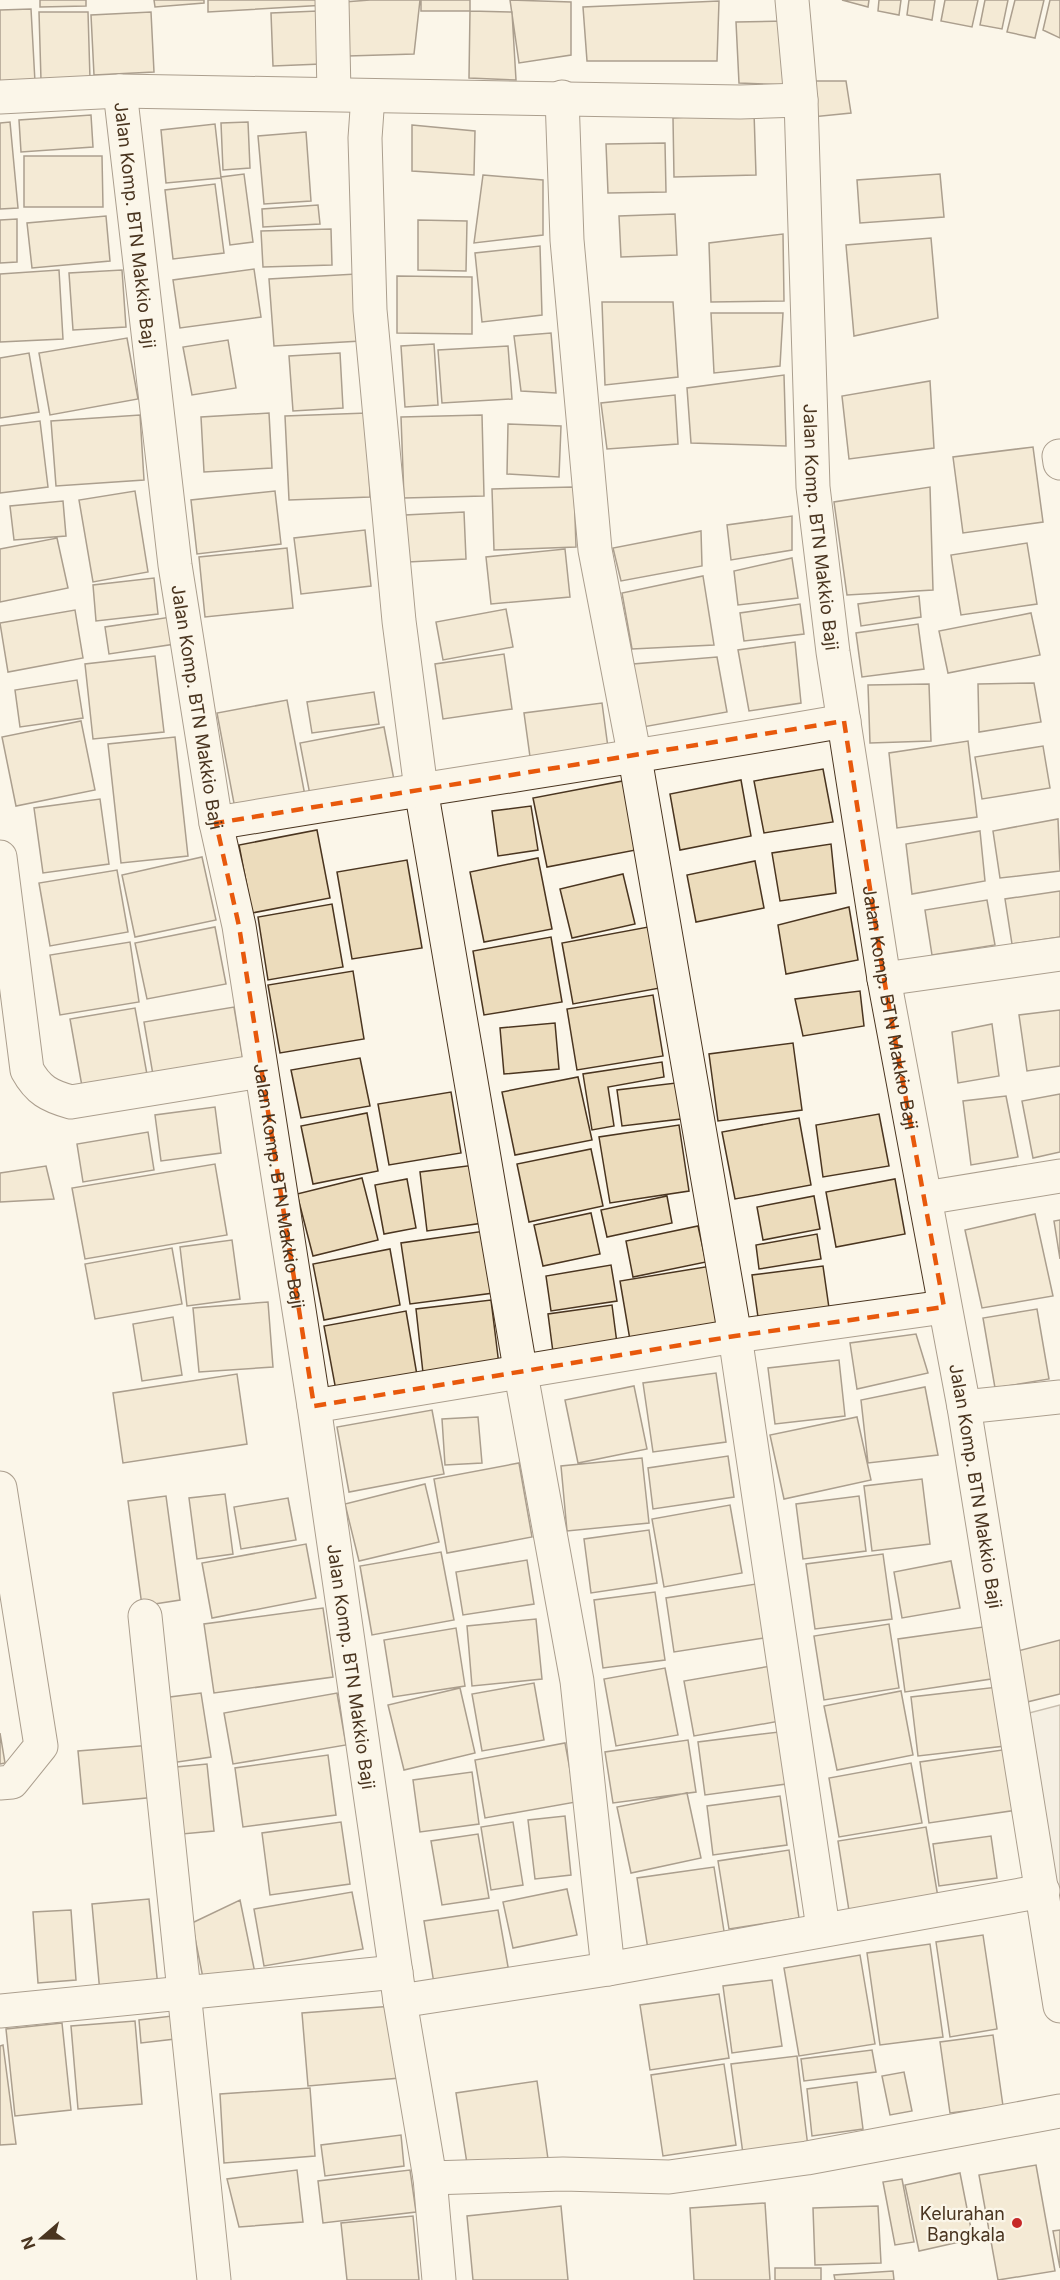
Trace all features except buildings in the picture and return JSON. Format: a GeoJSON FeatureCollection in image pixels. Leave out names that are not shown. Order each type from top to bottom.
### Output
{"type":"FeatureCollection","features":[{"type":"Feature","properties":{"kind":"street"},"geometry":{"type":"LineString","coordinates":[[332,0],[334,93]]}},
{"type":"Feature","properties":{"kind":"street","name":"Jalan Komp. BTN Makkio Baji"},"geometry":{"type":"LineString","coordinates":[[792,0],[801,100],[813,487],[844,721],[884,979],[964,1407],[1060,2006]]}},
{"type":"Feature","properties":{"kind":"street"},"geometry":{"type":"LineString","coordinates":[[0,97],[120,91],[562,97],[740,102],[801,100]]}},
{"type":"Feature","properties":{"kind":"street","name":"Jalan Komp. BTN Makkio Baji"},"geometry":{"type":"LineString","coordinates":[[120,91],[175,565],[216,823],[239,926],[314,1406],[398,1987],[430,2178],[439,2280]]}},
{"type":"Feature","properties":{"kind":"street"},"geometry":{"type":"LineString","coordinates":[[368,96],[364,138],[370,321],[393,565],[421,789],[520,1374],[577,1681],[609,1968]]}},
{"type":"Feature","properties":{"kind":"street"},"geometry":{"type":"LineString","coordinates":[[562,97],[567,240],[595,550],[635,758],[735,1336],[823,1928]]}},
{"type":"Feature","properties":{"kind":"street"},"geometry":{"type":"LineString","coordinates":[[1059,456],[1060,463]]}},
{"type":"Feature","properties":{"kind":"street"},"geometry":{"type":"LineString","coordinates":[[216,823],[421,789],[635,758],[844,721]]}},
{"type":"Feature","properties":{"kind":"street"},"geometry":{"type":"LineString","coordinates":[[0,857],[27,1070],[36,1086],[48,1095],[71,1102],[261,1071]]}},
{"type":"Feature","properties":{"kind":"street"},"geometry":{"type":"LineString","coordinates":[[884,979],[1060,954]]}},
{"type":"Feature","properties":{"kind":"street"},"geometry":{"type":"LineString","coordinates":[[925,1198],[1060,1176]]}},
{"type":"Feature","properties":{"kind":"street"},"geometry":{"type":"LineString","coordinates":[[314,1406],[520,1374],[735,1336],[944,1307]]}},
{"type":"Feature","properties":{"kind":"street"},"geometry":{"type":"LineString","coordinates":[[964,1407],[1060,1397]]}},
{"type":"Feature","properties":{"kind":"street"},"geometry":{"type":"LineString","coordinates":[[0,1488],[40,1746],[12,1782],[0,1784]]}},
{"type":"Feature","properties":{"kind":"street"},"geometry":{"type":"LineString","coordinates":[[145,1616],[214,2280]]}},
{"type":"Feature","properties":{"kind":"street"},"geometry":{"type":"LineString","coordinates":[[0,2011],[183,1993],[398,1987],[609,1968],[823,1928],[1043,1891]]}},
{"type":"Feature","properties":{"kind":"street"},"geometry":{"type":"LineString","coordinates":[[430,2178],[563,2174],[669,2177],[807,2158],[1060,2111]]}},
{"type":"Feature","properties":{"kind":"highlighted area"},"geometry":{"type":"Polygon","coordinates":[[[844,721],[884,979],[944,1307],[735,1336],[314,1406],[239,926],[216,823],[844,721]]]}},
{"type":"Feature","properties":{"kind":"shaded area"},"geometry":{"type":"Polygon","coordinates":[[[1060,1705],[1060,1910],[1029,1713],[1060,1705]]]}},
{"type":"Feature","properties":{"kind":"place","name":"Kelurahan Bangkala"},"geometry":{"type":"Point","coordinates":[1017,2223]}}]}
